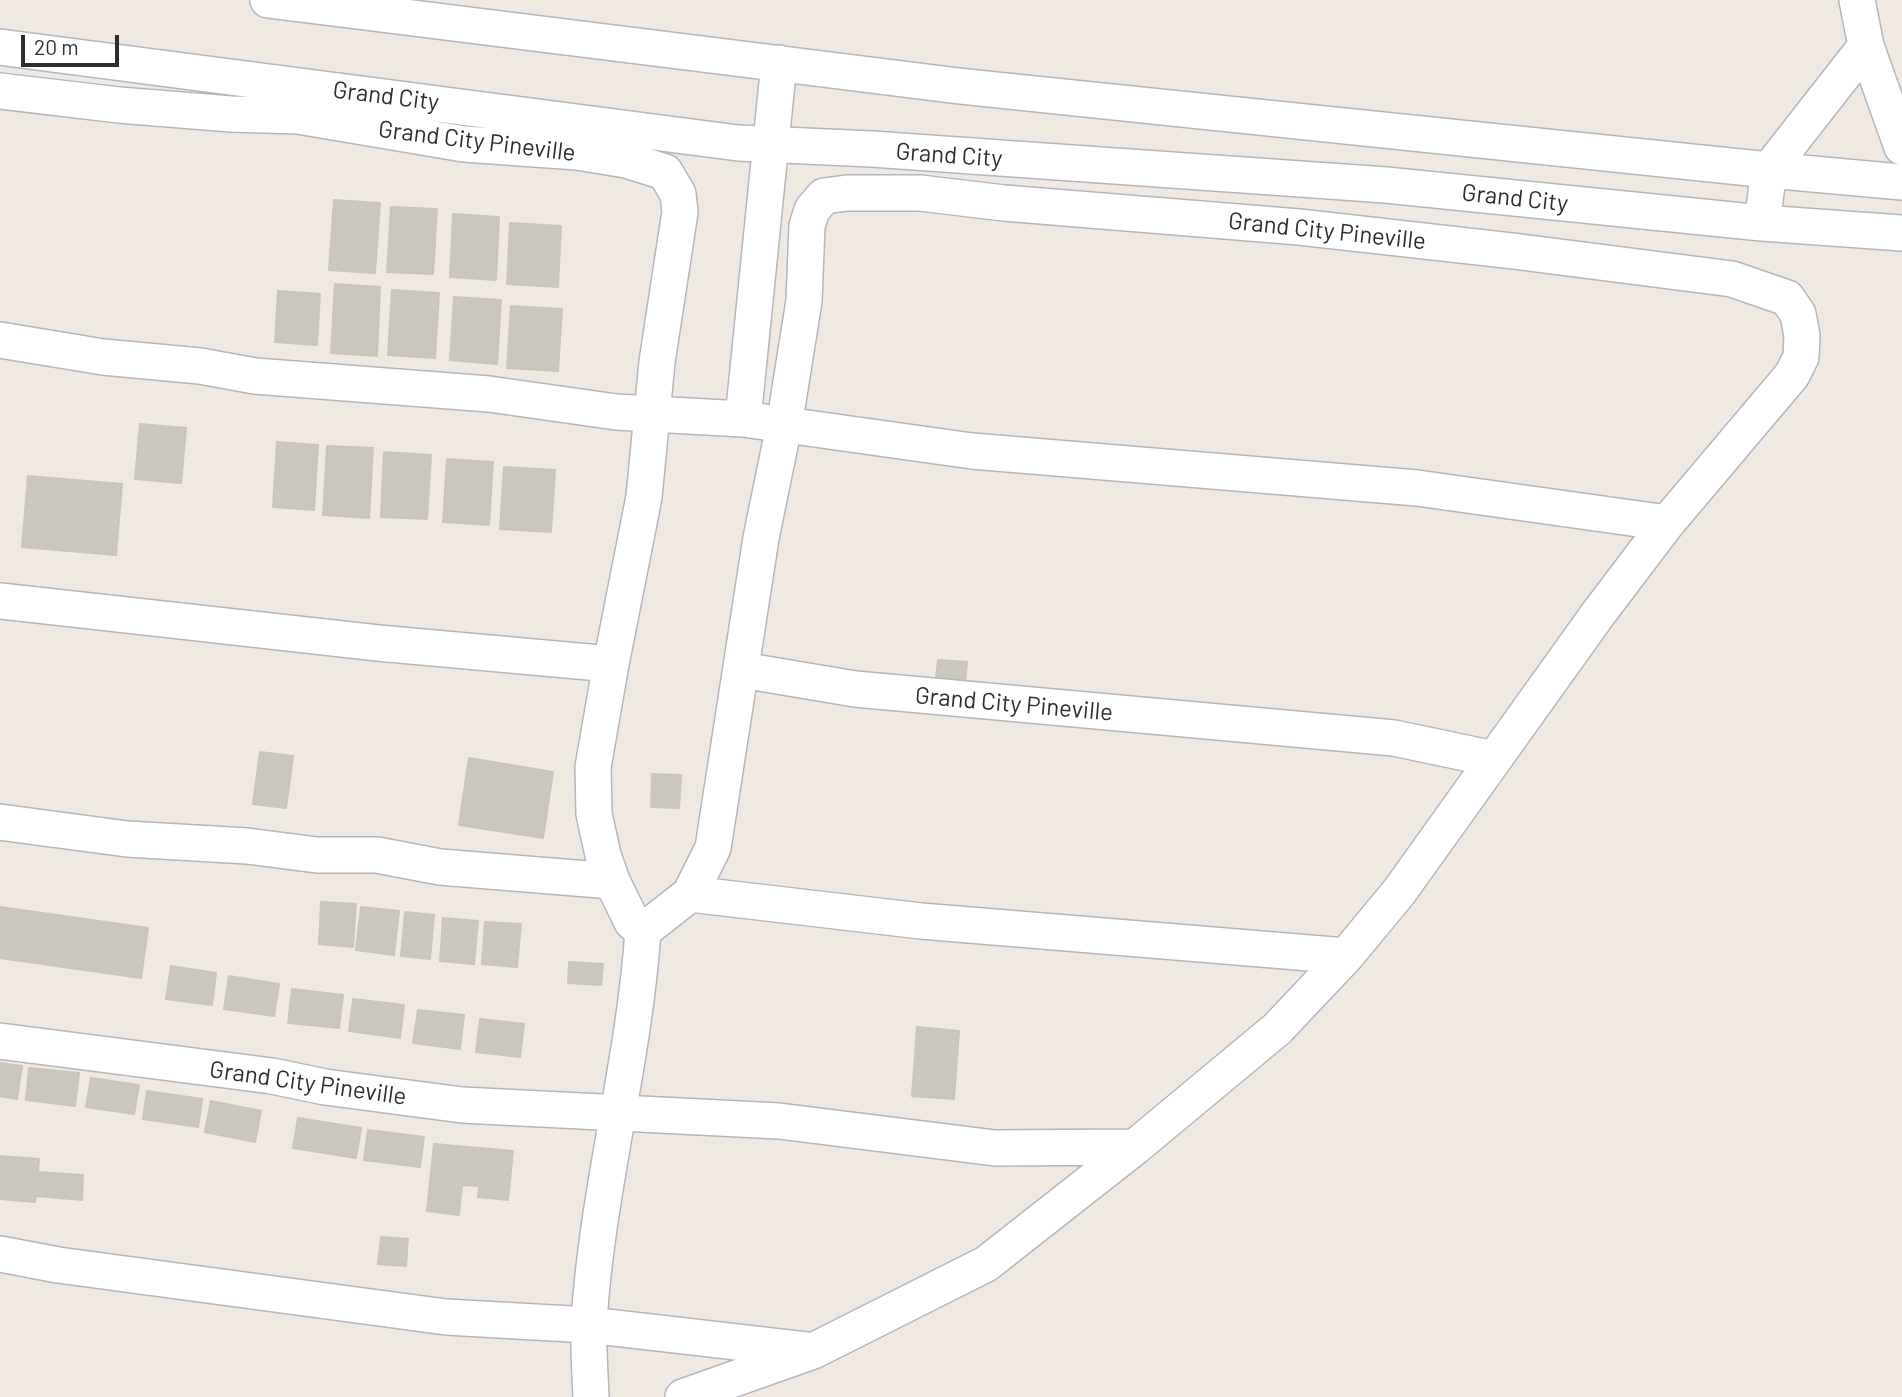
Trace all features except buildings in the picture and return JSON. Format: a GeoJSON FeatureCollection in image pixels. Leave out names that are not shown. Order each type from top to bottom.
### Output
{"type":"FeatureCollection","features":[{"type":"Feature","properties":{"kind":"street"},"geometry":{"type":"LineString","coordinates":[[268,0],[959,86],[1902,182]]}},
{"type":"Feature","properties":{"kind":"street"},"geometry":{"type":"LineString","coordinates":[[1857,0],[1866,46],[1902,148]]}},
{"type":"Feature","properties":{"kind":"street"},"geometry":{"type":"LineString","coordinates":[[1762,223],[1769,170],[1866,46]]}},
{"type":"Feature","properties":{"kind":"street","name":"Grand City"},"geometry":{"type":"LineString","coordinates":[[0,47],[738,143],[872,149],[1386,186],[1762,223],[1902,233]]}},
{"type":"Feature","properties":{"kind":"street"},"geometry":{"type":"LineString","coordinates":[[743,419],[779,63]]}},
{"type":"Feature","properties":{"kind":"street","name":"Grand City Pineville"},"geometry":{"type":"LineString","coordinates":[[0,91],[118,105],[298,116],[464,144],[577,152],[626,160],[665,172],[678,194],[680,212],[651,412],[644,497],[593,767],[594,814],[603,855],[632,922],[643,931],[690,894],[712,848],[761,538],[784,426],[804,301],[807,226],[811,209],[824,196],[847,193],[920,193],[1427,241],[1732,279],[1787,298],[1798,314],[1802,335],[1801,356],[1792,375],[1667,523],[1598,614],[1399,892],[1346,956],[1277,1029],[1135,1147],[986,1264],[813,1351],[683,1397]]}},
{"type":"Feature","properties":{"kind":"street"},"geometry":{"type":"LineString","coordinates":[[0,340],[103,357],[200,366],[255,376],[489,394],[616,412],[743,419],[972,451],[1417,488],[1667,523]]}},
{"type":"Feature","properties":{"kind":"street"},"geometry":{"type":"LineString","coordinates":[[0,601],[365,642],[611,664]]}},
{"type":"Feature","properties":{"kind":"street","name":"Grand City Pineville"},"geometry":{"type":"LineString","coordinates":[[742,670],[855,689],[1394,738],[1494,759]]}},
{"type":"Feature","properties":{"kind":"street"},"geometry":{"type":"LineString","coordinates":[[0,822],[127,839],[247,846],[317,855],[376,856],[440,867],[612,881]]}},
{"type":"Feature","properties":{"kind":"street"},"geometry":{"type":"LineString","coordinates":[[690,894],[921,921],[1346,956]]}},
{"type":"Feature","properties":{"kind":"street"},"geometry":{"type":"LineString","coordinates":[[591,1397],[589,1325],[595,1260],[617,1111],[631,1045],[643,931]]}},
{"type":"Feature","properties":{"kind":"street","name":"Grand City Pineville"},"geometry":{"type":"LineString","coordinates":[[0,1041],[272,1076],[325,1087],[462,1105],[779,1121],[995,1148],[1135,1147]]}},
{"type":"Feature","properties":{"kind":"street"},"geometry":{"type":"LineString","coordinates":[[0,1254],[58,1265],[446,1317],[589,1325],[813,1351]]}}]}
